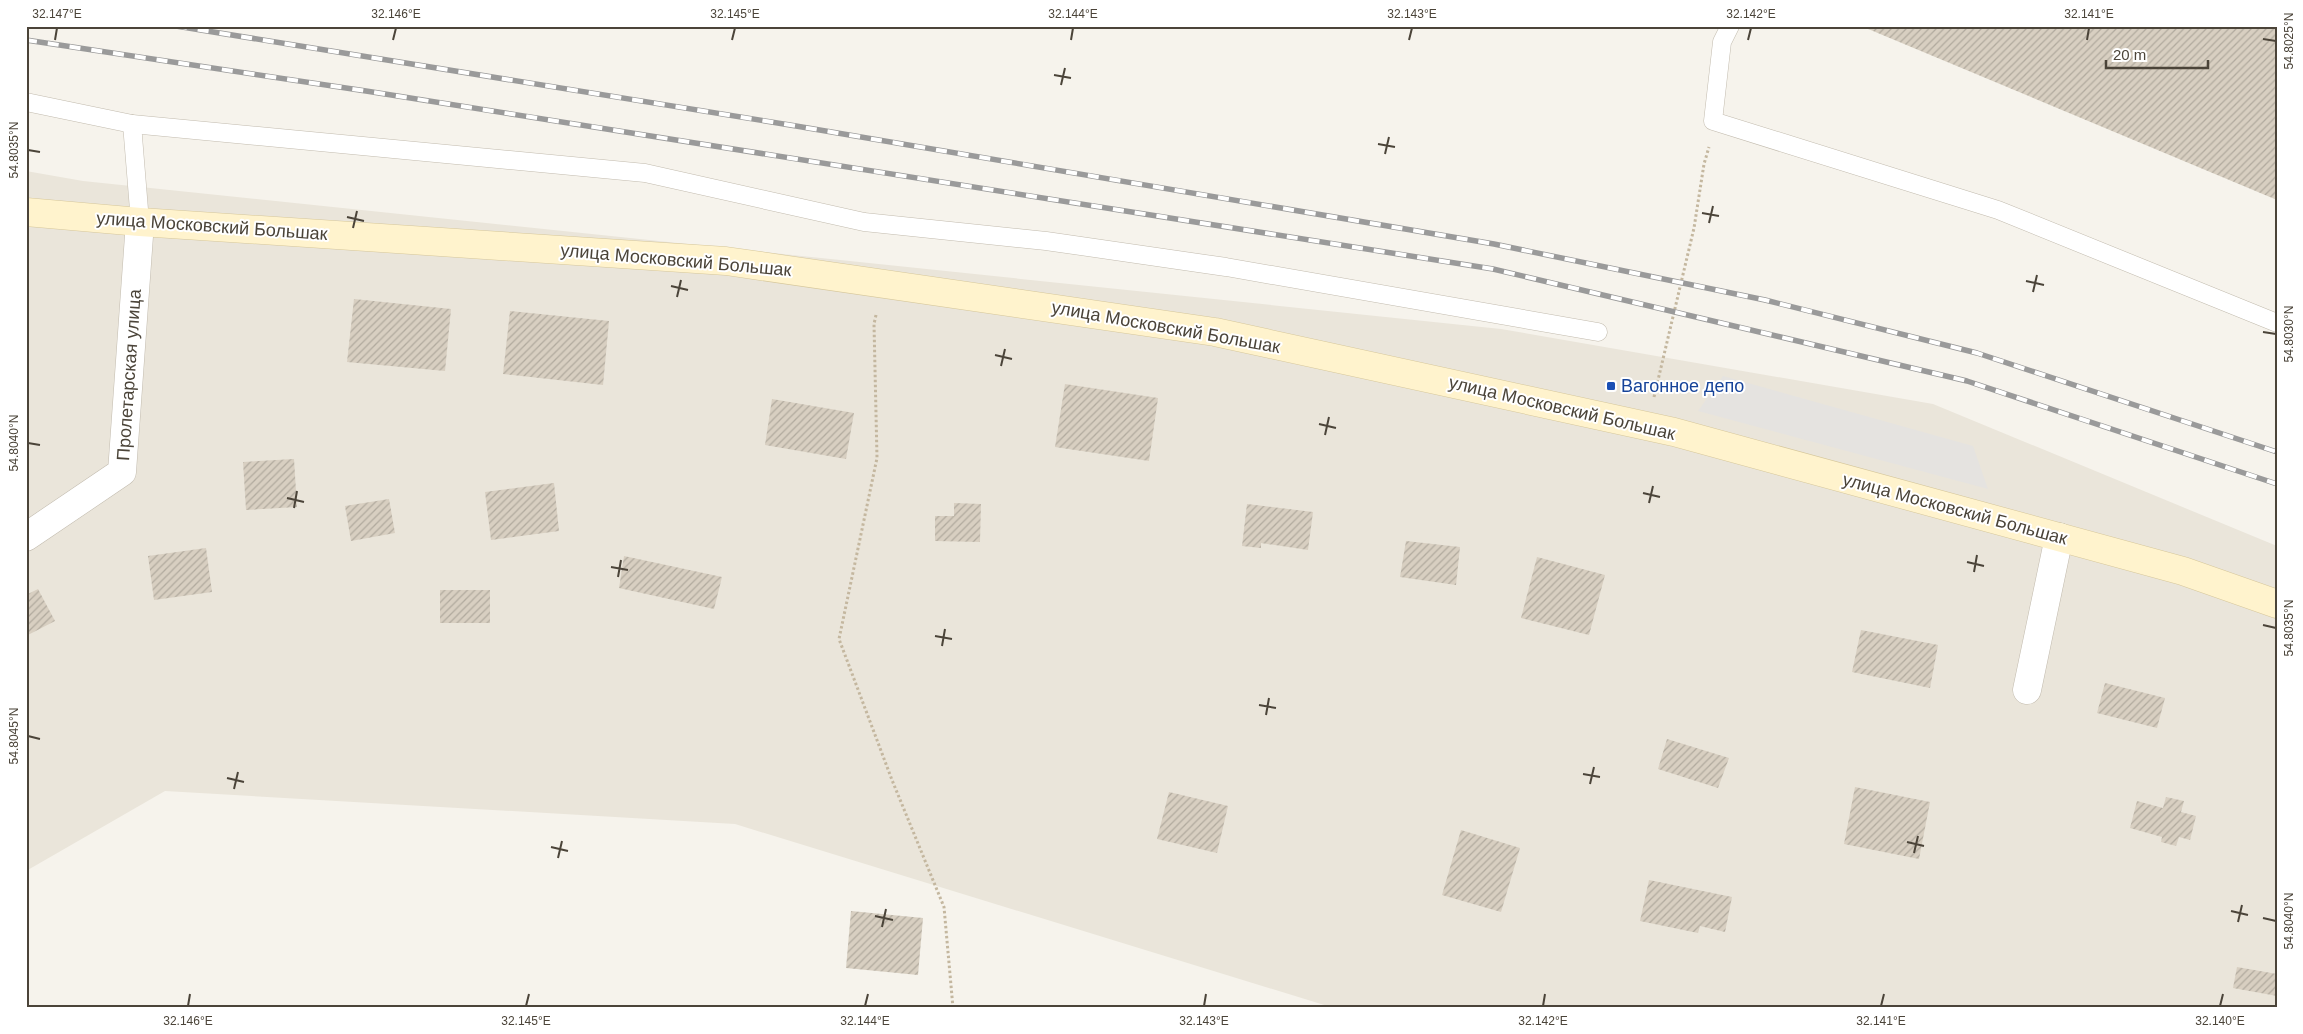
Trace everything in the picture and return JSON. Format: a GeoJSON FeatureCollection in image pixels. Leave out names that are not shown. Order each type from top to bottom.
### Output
{"type":"FeatureCollection","features":[{"type":"Feature","properties":{"kind":"street","name":"улица Московский Большак"},"geometry":{"type":"LineString","coordinates":[[26,212],[140,222],[726,261],[1215,332],[1647,426],[2184,571],[2277,604]]}},
{"type":"Feature","properties":{"kind":"street","name":"Пролетарская улица"},"geometry":{"type":"LineString","coordinates":[[26,537],[122,472],[140,222]]}},
{"type":"Feature","properties":{"kind":"street"},"geometry":{"type":"LineString","coordinates":[[2027,690],[2059,537]]}},
{"type":"Feature","properties":{"kind":"lane"},"geometry":{"type":"LineString","coordinates":[[1730,26],[1722,42],[1713,121],[1998,210],[2277,323]]}},
{"type":"Feature","properties":{"kind":"lane"},"geometry":{"type":"LineString","coordinates":[[26,102],[132,124],[645,173],[864,222],[1046,241],[1226,267],[1598,332]]}},
{"type":"Feature","properties":{"kind":"lane"},"geometry":{"type":"LineString","coordinates":[[132,124],[140,222]]}},
{"type":"Feature","properties":{"kind":"path"},"geometry":{"type":"LineString","coordinates":[[1647,426],[1694,228],[1704,164],[1718,123]]}},
{"type":"Feature","properties":{"kind":"path"},"geometry":{"type":"LineString","coordinates":[[883,283],[874,324],[877,458],[839,639],[892,780],[944,907],[953,1008]]}},
{"type":"Feature","properties":{"kind":"shaded area"},"geometry":{"type":"Polygon","coordinates":[[[26,171],[83,181],[1501,329],[1933,404],[2277,546],[2277,1008],[1334,1008],[735,824],[165,791],[26,871],[26,171]]]}},
{"type":"Feature","properties":{"kind":"shaded area"},"geometry":{"type":"Polygon","coordinates":[[[1723,376],[1973,446],[1988,489],[1698,411],[1723,376]]]}},
{"type":"Feature","properties":{"kind":"building"},"geometry":{"type":"Polygon","coordinates":[[[1861,26],[2277,26],[2277,200],[1861,26]]]}},
{"type":"Feature","properties":{"kind":"building"},"geometry":{"type":"Polygon","coordinates":[[[354,299],[451,309],[445,371],[347,362],[354,299]]]}},
{"type":"Feature","properties":{"kind":"building"},"geometry":{"type":"Polygon","coordinates":[[[510,311],[609,321],[603,385],[503,374],[510,311]]]}},
{"type":"Feature","properties":{"kind":"building"},"geometry":{"type":"Polygon","coordinates":[[[1065,384],[1158,398],[1149,461],[1055,447],[1065,384]]]}},
{"type":"Feature","properties":{"kind":"building"},"geometry":{"type":"Polygon","coordinates":[[[772,399],[854,413],[846,459],[765,445],[772,399]]]}},
{"type":"Feature","properties":{"kind":"building"},"geometry":{"type":"Polygon","coordinates":[[[294,459],[297,507],[246,510],[243,462],[294,459]]]}},
{"type":"Feature","properties":{"kind":"building"},"geometry":{"type":"Polygon","coordinates":[[[554,483],[559,531],[491,540],[485,492],[554,483]]]}},
{"type":"Feature","properties":{"kind":"building"},"geometry":{"type":"Polygon","coordinates":[[[389,499],[395,533],[351,541],[345,506],[389,499]]]}},
{"type":"Feature","properties":{"kind":"building"},"geometry":{"type":"Polygon","coordinates":[[[954,503],[981,504],[980,542],[935,541],[935,516],[954,516],[954,503]]]}},
{"type":"Feature","properties":{"kind":"building"},"geometry":{"type":"Polygon","coordinates":[[[1247,504],[1313,512],[1308,550],[1261,543],[1261,548],[1242,546],[1247,504]]]}},
{"type":"Feature","properties":{"kind":"building"},"geometry":{"type":"Polygon","coordinates":[[[1406,541],[1460,547],[1456,585],[1400,577],[1406,541]]]}},
{"type":"Feature","properties":{"kind":"building"},"geometry":{"type":"Polygon","coordinates":[[[206,548],[212,592],[154,600],[148,556],[206,548]]]}},
{"type":"Feature","properties":{"kind":"building"},"geometry":{"type":"Polygon","coordinates":[[[624,556],[722,577],[714,609],[619,588],[624,556]]]}},
{"type":"Feature","properties":{"kind":"building"},"geometry":{"type":"Polygon","coordinates":[[[1537,557],[1605,575],[1589,635],[1521,618],[1537,557]]]}},
{"type":"Feature","properties":{"kind":"building"},"geometry":{"type":"Polygon","coordinates":[[[38,589],[55,621],[26,636],[26,595],[38,589]]]}},
{"type":"Feature","properties":{"kind":"building"},"geometry":{"type":"Polygon","coordinates":[[[440,590],[490,590],[490,623],[440,623],[440,590]]]}},
{"type":"Feature","properties":{"kind":"building"},"geometry":{"type":"Polygon","coordinates":[[[1861,630],[1938,645],[1930,688],[1852,672],[1861,630]]]}},
{"type":"Feature","properties":{"kind":"building"},"geometry":{"type":"Polygon","coordinates":[[[2105,683],[2165,698],[2157,728],[2097,713],[2105,683]]]}},
{"type":"Feature","properties":{"kind":"building"},"geometry":{"type":"Polygon","coordinates":[[[1667,739],[1729,758],[1718,788],[1658,769],[1667,739]]]}},
{"type":"Feature","properties":{"kind":"building"},"geometry":{"type":"Polygon","coordinates":[[[1855,787],[1930,802],[1919,859],[1844,844],[1855,787]]]}},
{"type":"Feature","properties":{"kind":"building"},"geometry":{"type":"Polygon","coordinates":[[[1169,792],[1228,806],[1217,853],[1157,839],[1169,792]]]}},
{"type":"Feature","properties":{"kind":"building"},"geometry":{"type":"Polygon","coordinates":[[[2166,797],[2184,801],[2181,812],[2196,816],[2190,840],[2179,837],[2176,846],[2161,842],[2162,837],[2130,828],[2137,801],[2163,808],[2166,797]]]}},
{"type":"Feature","properties":{"kind":"building"},"geometry":{"type":"Polygon","coordinates":[[[1461,830],[1520,848],[1501,912],[1442,895],[1461,830]]]}},
{"type":"Feature","properties":{"kind":"building"},"geometry":{"type":"Polygon","coordinates":[[[1649,880],[1732,897],[1725,932],[1700,926],[1698,933],[1640,921],[1649,880]]]}},
{"type":"Feature","properties":{"kind":"building"},"geometry":{"type":"Polygon","coordinates":[[[851,911],[923,918],[918,975],[846,968],[851,911]]]}},
{"type":"Feature","properties":{"kind":"building"},"geometry":{"type":"Polygon","coordinates":[[[2237,967],[2277,974],[2277,996],[2233,988],[2237,967]]]}},
{"type":"Feature","properties":{"kind":"railway"},"geometry":{"type":"LineString","coordinates":[[176,26],[796,126],[1494,244],[1765,300],[1977,353],[2277,452]]}},
{"type":"Feature","properties":{"kind":"railway"},"geometry":{"type":"LineString","coordinates":[[26,40],[366,91],[1493,269],[1967,381],[2277,484]]}},
{"type":"Feature","properties":{"kind":"place","name":"Вагонное депо"},"geometry":{"type":"Point","coordinates":[1611,386]}}]}
